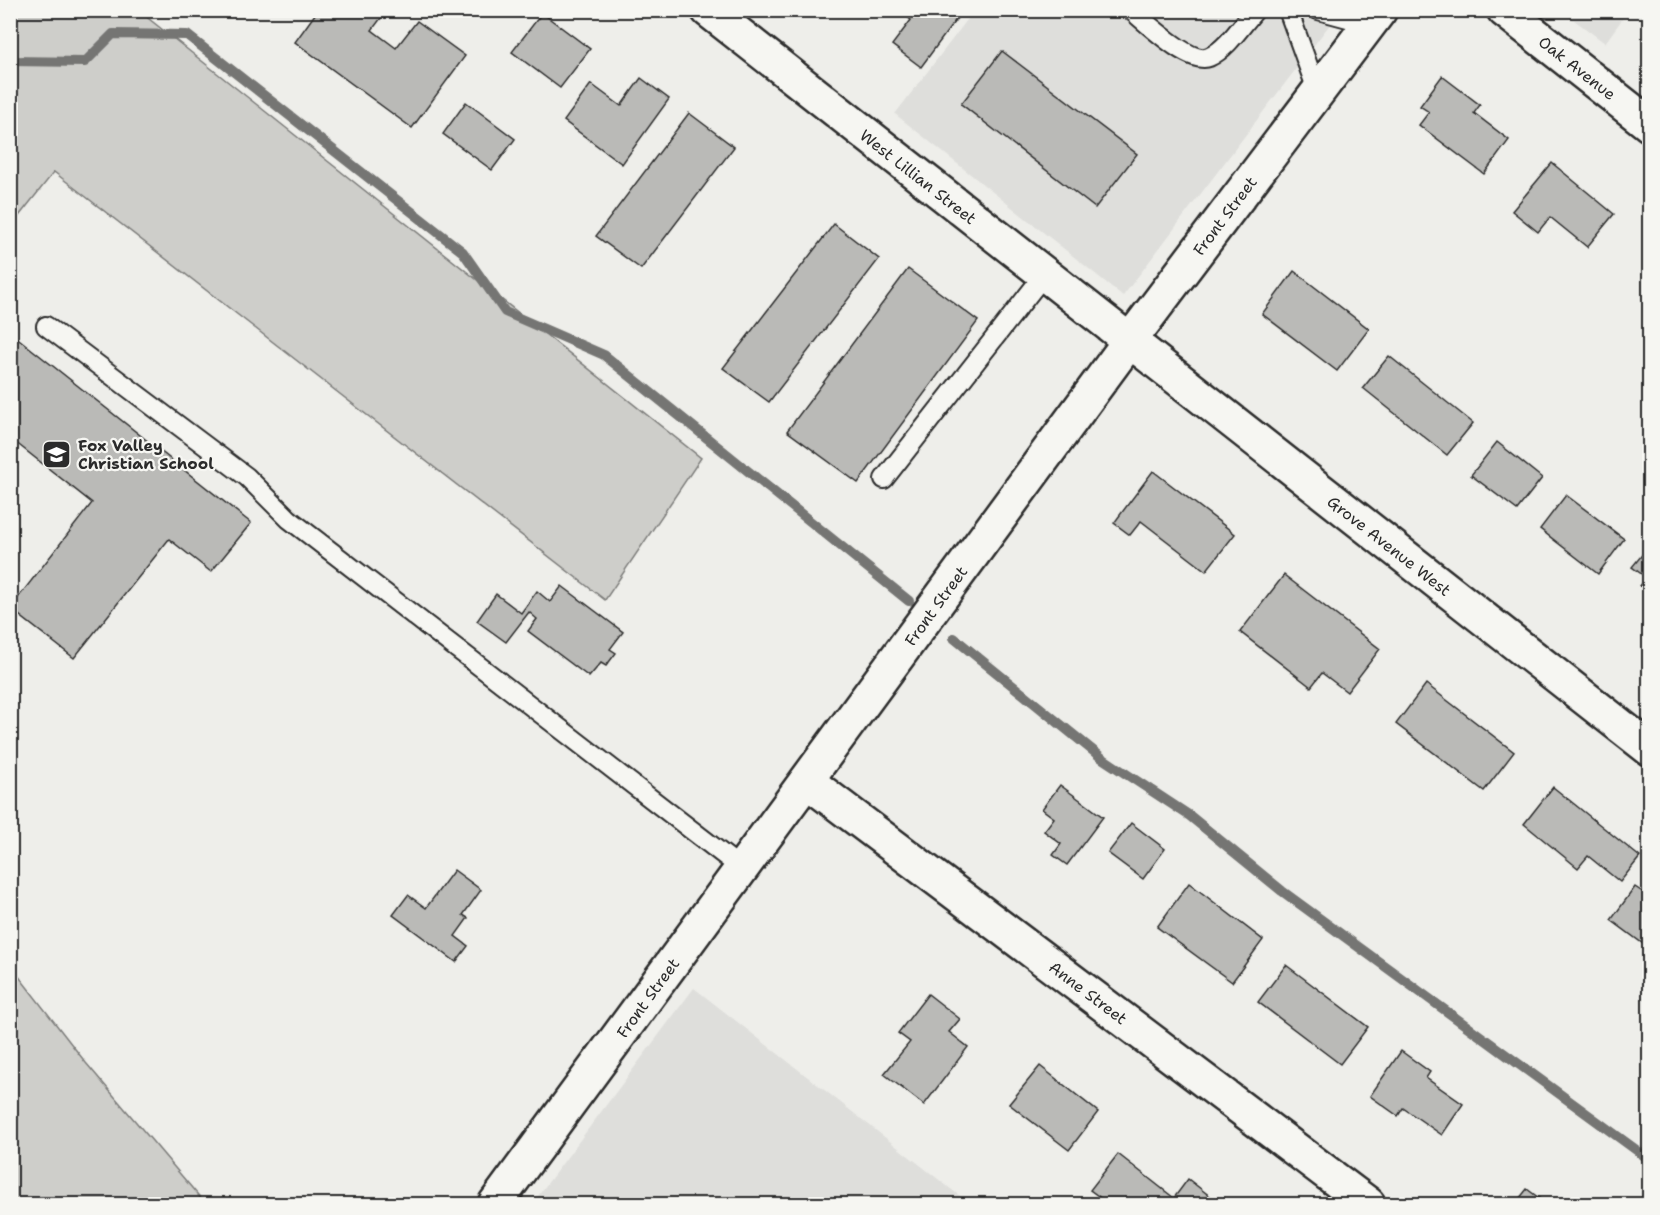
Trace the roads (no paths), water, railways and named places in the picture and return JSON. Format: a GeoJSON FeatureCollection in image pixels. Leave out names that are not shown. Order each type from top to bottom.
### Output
{"type":"FeatureCollection","features":[{"type":"Feature","properties":{"kind":"street","name":"West Lillian Street"},"geometry":{"type":"LineString","coordinates":[[708,10],[1128,343]]}},
{"type":"Feature","properties":{"kind":"street","name":"Oak Avenue"},"geometry":{"type":"LineString","coordinates":[[1504,10],[1650,125]]}},
{"type":"Feature","properties":{"kind":"street","name":"Front Street"},"geometry":{"type":"LineString","coordinates":[[495,1204],[1128,343],[1375,17]]}},
{"type":"Feature","properties":{"kind":"street","name":"Grove Avenue West"},"geometry":{"type":"LineString","coordinates":[[1128,343],[1650,749]]}},
{"type":"Feature","properties":{"kind":"street","name":"Anne Street"},"geometry":{"type":"LineString","coordinates":[[807,781],[1368,1204]]}},
{"type":"Feature","properties":{"kind":"lane"},"geometry":{"type":"LineString","coordinates":[[1131,10],[1188,55],[1199,59],[1210,57],[1222,48],[1255,10]]}},
{"type":"Feature","properties":{"kind":"lane"},"geometry":{"type":"LineString","coordinates":[[1288,10],[1318,93]]}},
{"type":"Feature","properties":{"kind":"lane"},"geometry":{"type":"LineString","coordinates":[[1318,10],[1375,17]]}},
{"type":"Feature","properties":{"kind":"lane"},"geometry":{"type":"LineString","coordinates":[[884,479],[1043,276]]}},
{"type":"Feature","properties":{"kind":"lane"},"geometry":{"type":"LineString","coordinates":[[46,326],[247,477],[289,519],[742,869]]}},
{"type":"Feature","properties":{"kind":"waterway"},"geometry":{"type":"LineString","coordinates":[[10,61],[85,62],[113,34],[187,35],[463,252],[505,312],[604,355],[909,601]]}},
{"type":"Feature","properties":{"kind":"waterway"},"geometry":{"type":"LineString","coordinates":[[954,638],[1102,758],[1190,816],[1282,891],[1650,1160]]}},
{"type":"Feature","properties":{"kind":"place","name":"Fox Valley Christian School"},"geometry":{"type":"Point","coordinates":[57,454]}}]}
